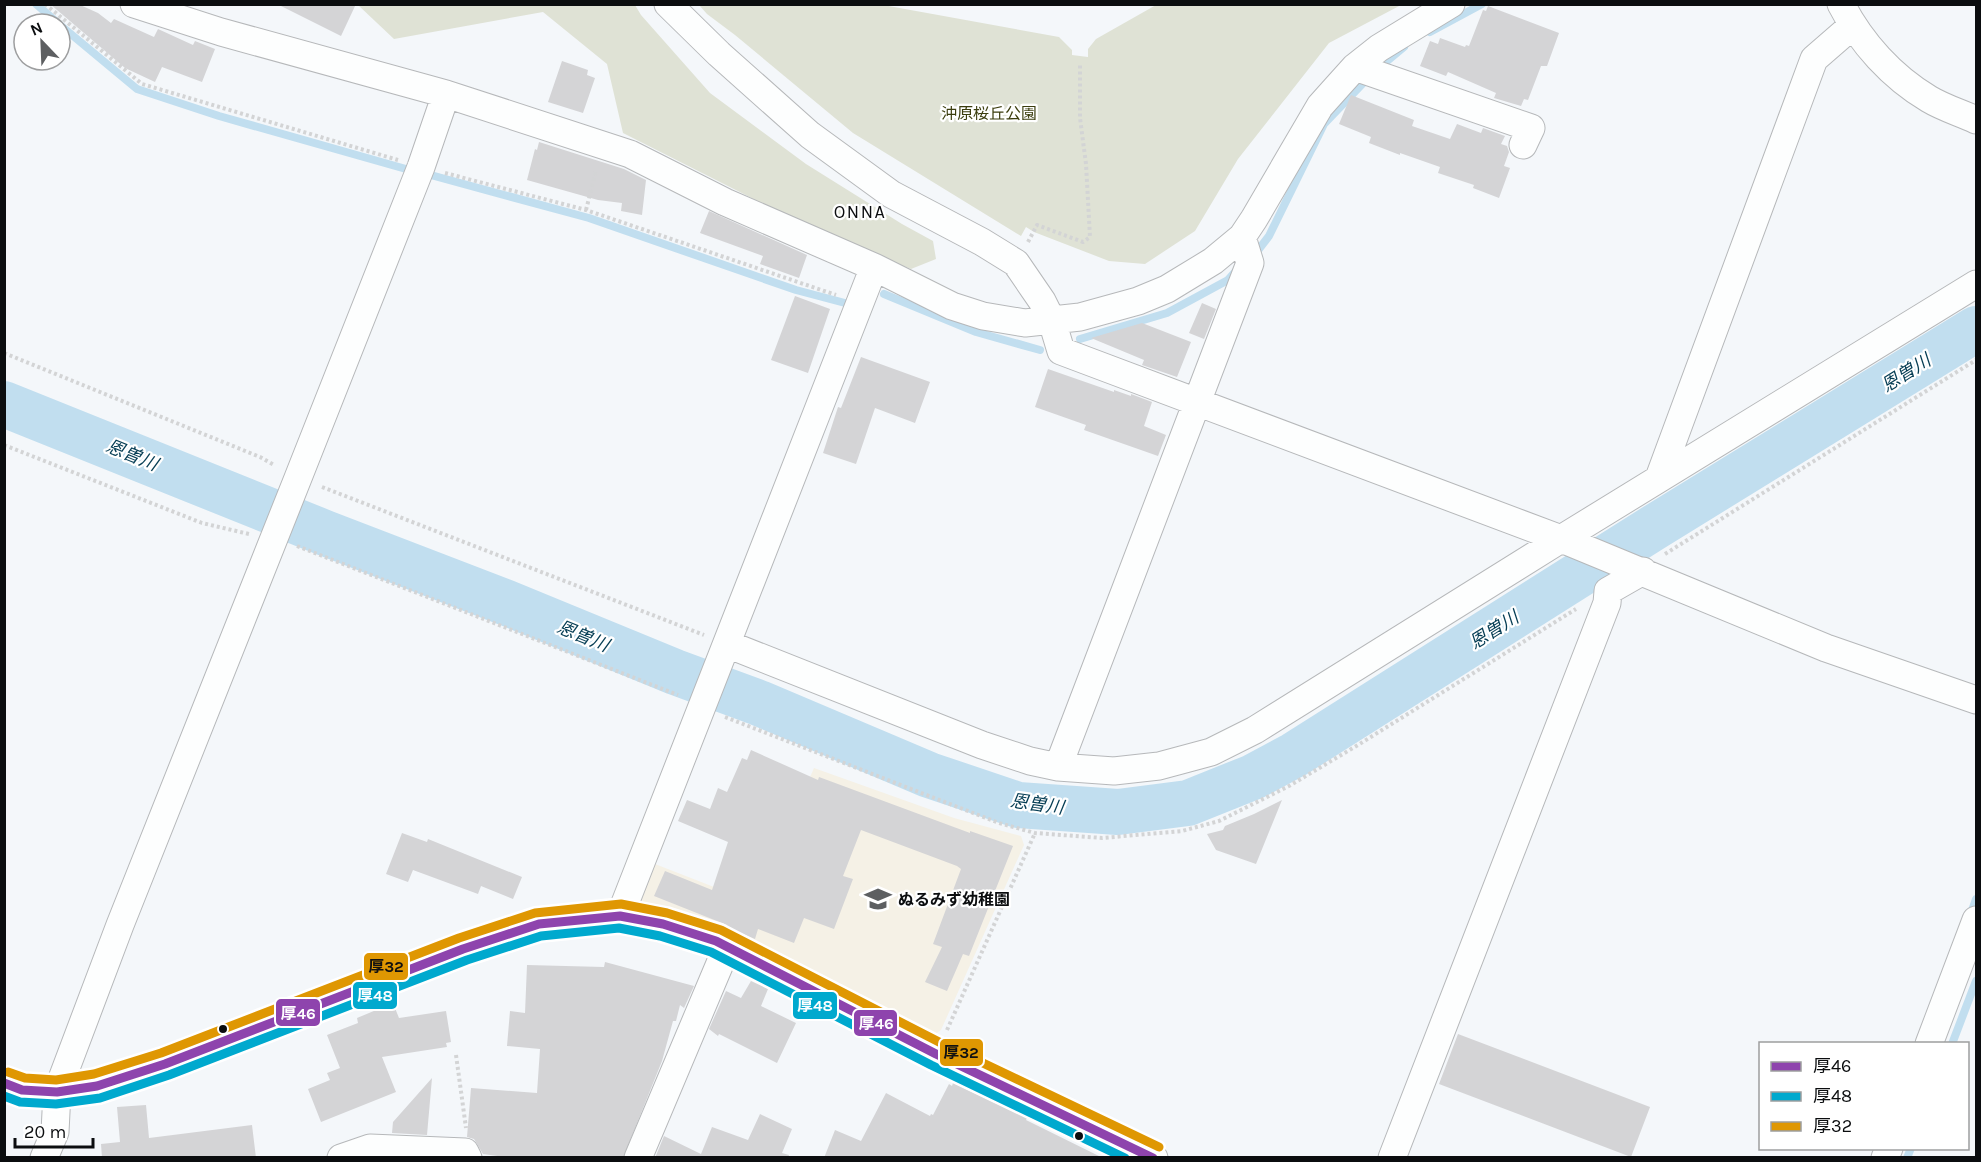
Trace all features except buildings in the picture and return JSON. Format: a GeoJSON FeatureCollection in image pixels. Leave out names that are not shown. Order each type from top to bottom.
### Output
{"type":"FeatureCollection","features":[{"type":"Feature","properties":{"kind":"street"},"geometry":{"type":"LineString","coordinates":[[134,4],[221,32],[446,94],[630,154],[725,202],[874,267],[952,306],[983,316],[1025,323],[1052,321],[1101,312],[1154,296],[1213,261],[1242,237],[1268,198],[1320,106],[1355,67],[1379,48],[1451,4]]}},
{"type":"Feature","properties":{"kind":"street"},"geometry":{"type":"LineString","coordinates":[[668,4],[718,54],[810,135],[891,194],[982,242],[1016,263],[1042,301],[1052,321],[1062,351],[1565,540],[1826,648],[1977,700]]}},
{"type":"Feature","properties":{"kind":"street"},"geometry":{"type":"LineString","coordinates":[[1659,478],[1814,59],[1847,15],[1893,73],[1930,100],[1977,120]]}},
{"type":"Feature","properties":{"kind":"street"},"geometry":{"type":"LineString","coordinates":[[1355,67],[1531,128]]}},
{"type":"Feature","properties":{"kind":"street"},"geometry":{"type":"LineString","coordinates":[[44,1158],[55,1132],[57,1092],[124,914],[421,166],[446,94]]}},
{"type":"Feature","properties":{"kind":"street"},"geometry":{"type":"LineString","coordinates":[[1058,767],[1250,263],[1242,237]]}},
{"type":"Feature","properties":{"kind":"street"},"geometry":{"type":"LineString","coordinates":[[620,915],[874,267]]}},
{"type":"Feature","properties":{"kind":"street"},"geometry":{"type":"LineString","coordinates":[[725,647],[982,745],[1030,761],[1058,767],[1114,771],[1159,766],[1211,752],[1254,730],[1565,540],[1659,478],[1977,284]]}},
{"type":"Feature","properties":{"kind":"street"},"geometry":{"type":"LineString","coordinates":[[1392,1158],[1607,603],[1608,591],[1636,569]]}},
{"type":"Feature","properties":{"kind":"street"},"geometry":{"type":"LineString","coordinates":[[4,1083],[22,1089],[57,1092],[97,1086],[165,1064],[463,949],[539,924],[620,915],[663,924],[716,941],[936,1054],[1154,1158]]}},
{"type":"Feature","properties":{"kind":"street"},"geometry":{"type":"LineString","coordinates":[[1930,1042],[1977,920]]}},
{"type":"Feature","properties":{"kind":"street"},"geometry":{"type":"LineString","coordinates":[[638,1158],[727,947]]}},
{"type":"Feature","properties":{"kind":"street"},"geometry":{"type":"LineString","coordinates":[[341,1158],[370,1148],[466,1155]]}},
{"type":"Feature","properties":{"kind":"path"},"geometry":{"type":"LineString","coordinates":[[45,4],[142,84],[421,166],[586,210],[860,304]]}},
{"type":"Feature","properties":{"kind":"path"},"geometry":{"type":"LineString","coordinates":[[1016,263],[1037,225],[1083,242],[1090,237],[1086,164],[1080,118],[1080,65]]}},
{"type":"Feature","properties":{"kind":"path"},"geometry":{"type":"LineString","coordinates":[[586,210],[603,145]]}},
{"type":"Feature","properties":{"kind":"path"},"geometry":{"type":"LineString","coordinates":[[4,353],[260,457],[296,483],[725,647]]}},
{"type":"Feature","properties":{"kind":"path"},"geometry":{"type":"LineString","coordinates":[[1636,569],[1658,558],[1977,360]]}},
{"type":"Feature","properties":{"kind":"path"},"geometry":{"type":"LineString","coordinates":[[4,445],[202,523],[307,548],[999,823],[1035,833],[1102,838],[1182,831],[1219,821],[1329,763],[1608,591]]}},
{"type":"Feature","properties":{"kind":"path"},"geometry":{"type":"LineString","coordinates":[[936,1054],[1035,833]]}},
{"type":"Feature","properties":{"kind":"path"},"geometry":{"type":"LineString","coordinates":[[456,1055],[468,1144],[466,1155]]}},
{"type":"Feature","properties":{"kind":"shaded area","name":"ぬるみず幼稚園"},"geometry":{"type":"Polygon","coordinates":[[[814,768],[954,818],[1021,836],[1024,845],[941,1030],[934,1035],[643,903],[641,895],[655,864],[755,903],[814,768]]]}},
{"type":"Feature","properties":{"kind":"green space"},"geometry":{"type":"Polygon","coordinates":[[[358,5],[635,5],[641,15],[710,93],[806,164],[933,241],[936,259],[911,269],[825,235],[623,133],[607,64],[543,12],[394,39],[358,5]]]}},
{"type":"Feature","properties":{"kind":"green space","name":"沖原桜丘公園"},"geometry":{"type":"Polygon","coordinates":[[[699,5],[883,5],[1059,37],[1072,50],[1072,55],[1088,57],[1088,49],[1096,39],[1156,5],[1401,5],[1329,43],[1238,159],[1195,231],[1145,264],[1109,261],[1026,227],[1021,236],[853,133],[707,14],[699,5]]]}},
{"type":"Feature","properties":{"kind":"waterway"},"geometry":{"type":"LineString","coordinates":[[36,4],[45,12]]}},
{"type":"Feature","properties":{"kind":"waterway"},"geometry":{"type":"LineString","coordinates":[[1430,32],[1482,4]]}},
{"type":"Feature","properties":{"kind":"waterway"},"geometry":{"type":"LineString","coordinates":[[72,35],[137,89],[219,116],[406,169]]}},
{"type":"Feature","properties":{"kind":"waterway"},"geometry":{"type":"LineString","coordinates":[[1380,67],[1404,47]]}},
{"type":"Feature","properties":{"kind":"waterway"},"geometry":{"type":"LineString","coordinates":[[1259,249],[1269,236],[1324,124],[1368,78]]}},
{"type":"Feature","properties":{"kind":"waterway"},"geometry":{"type":"LineString","coordinates":[[427,174],[589,218],[796,290],[845,303]]}},
{"type":"Feature","properties":{"kind":"waterway"},"geometry":{"type":"LineString","coordinates":[[1080,339],[1167,313],[1228,280],[1236,271]]}},
{"type":"Feature","properties":{"kind":"waterway"},"geometry":{"type":"LineString","coordinates":[[884,294],[976,332],[1040,350]]}},
{"type":"Feature","properties":{"kind":"waterway","name":"恩曽川"},"geometry":{"type":"LineString","coordinates":[[4,404],[675,672],[759,703],[929,775],[1018,805],[1118,812],[1188,803],[1253,777],[1294,755],[1653,528],[1976,329]]}},
{"type":"Feature","properties":{"kind":"waterway"},"geometry":{"type":"LineString","coordinates":[[1970,916],[1976,899]]}},
{"type":"Feature","properties":{"kind":"waterway"},"geometry":{"type":"LineString","coordinates":[[1953,1042],[1976,981]]}},
{"type":"Feature","properties":{"kind":"waterway"},"geometry":{"type":"LineString","coordinates":[[1907,1158],[1910,1150]]}},
{"type":"Feature","properties":{"kind":"transit line","name":"厚32"},"geometry":{"type":"LineString","coordinates":[[8,1072],[25,1078],[56,1080],[94,1074],[161,1053],[459,938],[535,913],[621,904],[667,913],[721,930],[941,1043],[1159,1147]]}},
{"type":"Feature","properties":{"kind":"transit line","name":"厚46"},"geometry":{"type":"LineString","coordinates":[[4,1083],[22,1090],[57,1092],[97,1086],[165,1064],[463,949],[539,924],[620,916],[663,924],[716,941],[936,1054],[1153,1158]]}},
{"type":"Feature","properties":{"kind":"transit line","name":"厚48"},"geometry":{"type":"LineString","coordinates":[[4,1096],[20,1102],[56,1104],[100,1098],[169,1075],[467,960],[541,936],[619,928],[660,936],[711,952],[931,1065],[1125,1158]]}},
{"type":"Feature","properties":{"kind":"place","name":"ぬるみず幼稚園"},"geometry":{"type":"Point","coordinates":[878,899]}},
{"type":"Feature","properties":{"kind":"district","name":"ONNA"},"geometry":{"type":"Point","coordinates":[860,212]}}]}
